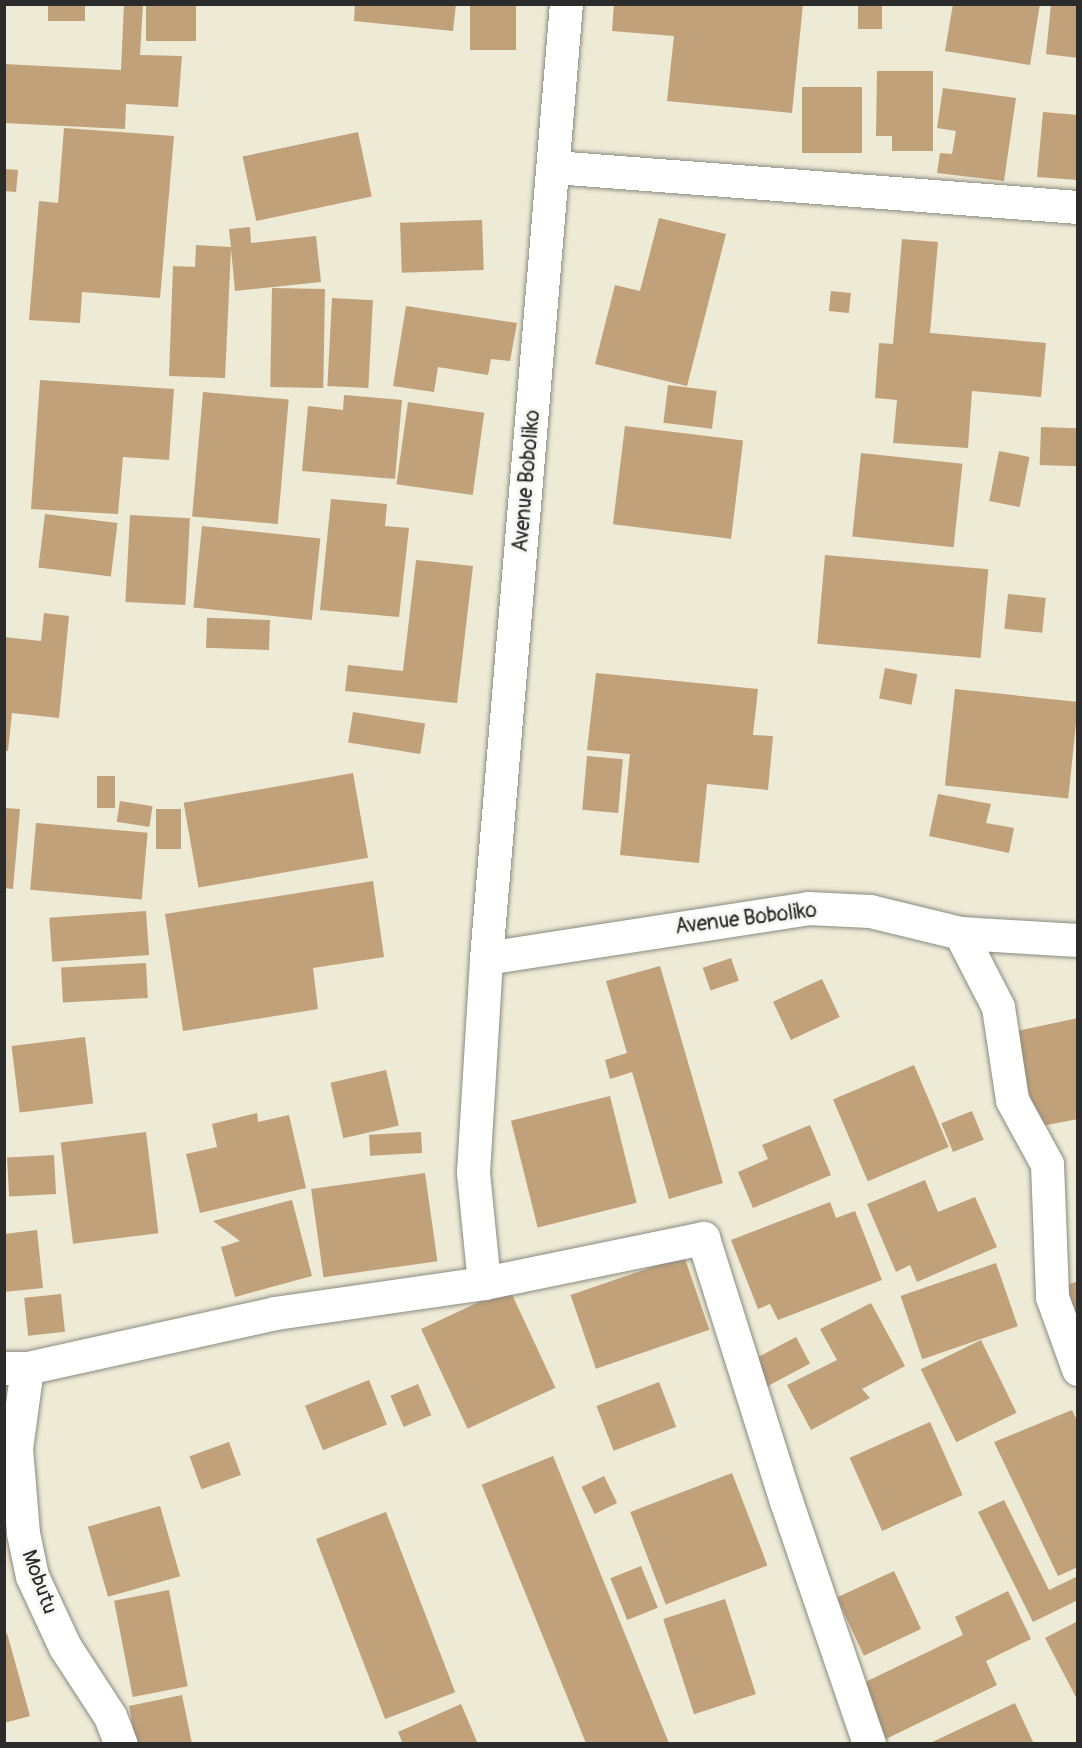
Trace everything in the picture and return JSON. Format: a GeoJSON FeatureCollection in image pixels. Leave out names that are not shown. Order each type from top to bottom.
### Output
{"type":"FeatureCollection","features":[{"type":"Feature","properties":{"kind":"street","name":"Avenue Boboliko"},"geometry":{"type":"LineString","coordinates":[[484,1282],[473,1172],[486,958],[566,4]]}},
{"type":"Feature","properties":{"kind":"street"},"geometry":{"type":"LineString","coordinates":[[554,167],[1077,207]]}},
{"type":"Feature","properties":{"kind":"street","name":"Avenue Boboliko"},"geometry":{"type":"LineString","coordinates":[[486,958],[808,908],[870,911],[960,933],[1077,940]]}},
{"type":"Feature","properties":{"kind":"street"},"geometry":{"type":"LineString","coordinates":[[960,933],[998,1007],[1012,1100],[1047,1164],[1052,1297],[1077,1369]]}},
{"type":"Feature","properties":{"kind":"street"},"geometry":{"type":"LineString","coordinates":[[16,1368],[275,1312],[484,1282],[703,1238],[786,1501],[869,1743]]}},
{"type":"Feature","properties":{"kind":"street","name":"Mobutu"},"geometry":{"type":"LineString","coordinates":[[16,1368],[16,1448],[23,1533],[32,1576],[65,1647],[110,1716],[121,1743]]}},
{"type":"Feature","properties":{"kind":"building"},"geometry":{"type":"Polygon","coordinates":[[[48,4],[85,4],[85,21],[48,21],[48,4]]]}},
{"type":"Feature","properties":{"kind":"building"},"geometry":{"type":"Polygon","coordinates":[[[124,4],[143,4],[140,55],[182,56],[178,107],[126,104],[125,129],[4,123],[4,64],[121,70],[124,4]]]}},
{"type":"Feature","properties":{"kind":"building"},"geometry":{"type":"Polygon","coordinates":[[[146,4],[196,4],[196,41],[146,41],[146,4]]]}},
{"type":"Feature","properties":{"kind":"building"},"geometry":{"type":"Polygon","coordinates":[[[355,4],[456,4],[453,31],[354,21],[355,4]]]}},
{"type":"Feature","properties":{"kind":"building"},"geometry":{"type":"Polygon","coordinates":[[[470,4],[516,4],[516,50],[470,50],[470,4]]]}},
{"type":"Feature","properties":{"kind":"building"},"geometry":{"type":"Polygon","coordinates":[[[614,4],[803,4],[792,113],[667,101],[674,36],[612,31],[614,4]]]}},
{"type":"Feature","properties":{"kind":"building"},"geometry":{"type":"Polygon","coordinates":[[[858,4],[882,4],[882,29],[858,29],[858,4]]]}},
{"type":"Feature","properties":{"kind":"building"},"geometry":{"type":"Polygon","coordinates":[[[953,4],[1040,4],[1030,65],[945,51],[953,4]]]}},
{"type":"Feature","properties":{"kind":"building"},"geometry":{"type":"Polygon","coordinates":[[[1051,4],[1078,4],[1078,58],[1046,54],[1051,4]]]}},
{"type":"Feature","properties":{"kind":"building"},"geometry":{"type":"Polygon","coordinates":[[[877,71],[933,71],[933,151],[892,151],[892,136],[876,136],[877,71]]]}},
{"type":"Feature","properties":{"kind":"building"},"geometry":{"type":"Polygon","coordinates":[[[802,87],[862,87],[862,153],[802,153],[802,87]]]}},
{"type":"Feature","properties":{"kind":"building"},"geometry":{"type":"Polygon","coordinates":[[[943,88],[1016,98],[1004,181],[937,173],[940,153],[952,154],[956,131],[937,128],[943,88]]]}},
{"type":"Feature","properties":{"kind":"building"},"geometry":{"type":"Polygon","coordinates":[[[1043,112],[1078,115],[1078,180],[1037,177],[1043,112]]]}},
{"type":"Feature","properties":{"kind":"building"},"geometry":{"type":"Polygon","coordinates":[[[64,128],[174,136],[160,298],[82,292],[80,323],[29,320],[39,201],[58,203],[64,128]]]}},
{"type":"Feature","properties":{"kind":"building"},"geometry":{"type":"Polygon","coordinates":[[[358,132],[372,197],[256,221],[243,157],[358,132]]]}},
{"type":"Feature","properties":{"kind":"building"},"geometry":{"type":"Polygon","coordinates":[[[4,169],[18,170],[16,192],[4,191],[4,169]]]}},
{"type":"Feature","properties":{"kind":"building"},"geometry":{"type":"Polygon","coordinates":[[[659,218],[726,234],[687,386],[595,364],[615,285],[640,291],[659,218]]]}},
{"type":"Feature","properties":{"kind":"building"},"geometry":{"type":"Polygon","coordinates":[[[482,220],[484,270],[402,273],[400,223],[482,220]]]}},
{"type":"Feature","properties":{"kind":"building"},"geometry":{"type":"Polygon","coordinates":[[[250,227],[251,243],[316,236],[321,282],[235,291],[231,249],[225,378],[169,376],[173,266],[195,267],[196,245],[231,247],[229,229],[250,227]]]}},
{"type":"Feature","properties":{"kind":"building"},"geometry":{"type":"Polygon","coordinates":[[[902,239],[938,242],[930,333],[1046,343],[1041,397],[972,391],[968,448],[893,443],[897,400],[875,398],[879,343],[893,344],[902,239]]]}},
{"type":"Feature","properties":{"kind":"building"},"geometry":{"type":"Polygon","coordinates":[[[272,288],[325,289],[323,388],[270,387],[272,288]]]}},
{"type":"Feature","properties":{"kind":"building"},"geometry":{"type":"Polygon","coordinates":[[[831,291],[851,293],[849,313],[829,311],[831,291]]]}},
{"type":"Feature","properties":{"kind":"building"},"geometry":{"type":"Polygon","coordinates":[[[332,298],[373,300],[368,388],[327,386],[332,298]]]}},
{"type":"Feature","properties":{"kind":"building"},"geometry":{"type":"Polygon","coordinates":[[[406,306],[517,323],[510,361],[491,359],[488,375],[438,367],[434,392],[393,386],[406,306]]]}},
{"type":"Feature","properties":{"kind":"building"},"geometry":{"type":"Polygon","coordinates":[[[40,380],[174,389],[169,460],[123,457],[118,514],[31,509],[40,380]]]}},
{"type":"Feature","properties":{"kind":"building"},"geometry":{"type":"Polygon","coordinates":[[[668,385],[717,391],[712,429],[663,423],[668,385]]]}},
{"type":"Feature","properties":{"kind":"building"},"geometry":{"type":"Polygon","coordinates":[[[203,392],[289,399],[278,524],[192,517],[203,392]]]}},
{"type":"Feature","properties":{"kind":"building"},"geometry":{"type":"Polygon","coordinates":[[[344,395],[402,400],[395,479],[302,471],[308,406],[343,410],[344,395]]]}},
{"type":"Feature","properties":{"kind":"building"},"geometry":{"type":"Polygon","coordinates":[[[408,402],[484,413],[473,495],[396,484],[408,402]]]}},
{"type":"Feature","properties":{"kind":"building"},"geometry":{"type":"Polygon","coordinates":[[[625,426],[743,441],[731,539],[613,524],[625,426]]]}},
{"type":"Feature","properties":{"kind":"building"},"geometry":{"type":"Polygon","coordinates":[[[1041,427],[1078,428],[1077,466],[1040,465],[1041,427]]]}},
{"type":"Feature","properties":{"kind":"building"},"geometry":{"type":"Polygon","coordinates":[[[999,451],[1029,457],[1020,507],[989,501],[999,451]]]}},
{"type":"Feature","properties":{"kind":"building"},"geometry":{"type":"Polygon","coordinates":[[[861,453],[962,464],[954,547],[852,537],[861,453]]]}},
{"type":"Feature","properties":{"kind":"building"},"geometry":{"type":"Polygon","coordinates":[[[331,499],[387,504],[385,526],[409,528],[399,617],[320,610],[331,499]]]}},
{"type":"Feature","properties":{"kind":"building"},"geometry":{"type":"Polygon","coordinates":[[[45,514],[117,523],[111,576],[38,568],[45,514]]]}},
{"type":"Feature","properties":{"kind":"building"},"geometry":{"type":"Polygon","coordinates":[[[130,515],[190,518],[185,605],[125,602],[130,515]]]}},
{"type":"Feature","properties":{"kind":"building"},"geometry":{"type":"Polygon","coordinates":[[[202,526],[320,538],[312,620],[193,608],[202,526]]]}},
{"type":"Feature","properties":{"kind":"building"},"geometry":{"type":"Polygon","coordinates":[[[825,555],[988,569],[981,658],[817,644],[825,555]]]}},
{"type":"Feature","properties":{"kind":"building"},"geometry":{"type":"Polygon","coordinates":[[[416,560],[473,566],[457,703],[345,691],[348,665],[403,671],[416,560]]]}},
{"type":"Feature","properties":{"kind":"building"},"geometry":{"type":"Polygon","coordinates":[[[1008,594],[1046,598],[1042,633],[1004,629],[1008,594]]]}},
{"type":"Feature","properties":{"kind":"building"},"geometry":{"type":"Polygon","coordinates":[[[44,613],[69,616],[59,718],[12,713],[8,751],[4,750],[4,637],[41,641],[44,613]]]}},
{"type":"Feature","properties":{"kind":"building"},"geometry":{"type":"Polygon","coordinates":[[[207,618],[270,620],[269,650],[206,648],[207,618]]]}},
{"type":"Feature","properties":{"kind":"building"},"geometry":{"type":"Polygon","coordinates":[[[885,668],[917,674],[911,705],[879,698],[885,668]]]}},
{"type":"Feature","properties":{"kind":"building"},"geometry":{"type":"Polygon","coordinates":[[[596,673],[758,689],[753,735],[773,736],[768,790],[707,784],[699,863],[620,855],[630,754],[587,750],[596,673]]]}},
{"type":"Feature","properties":{"kind":"building"},"geometry":{"type":"Polygon","coordinates":[[[955,689],[1078,702],[1068,798],[945,785],[955,689]]]}},
{"type":"Feature","properties":{"kind":"building"},"geometry":{"type":"Polygon","coordinates":[[[353,712],[425,723],[420,754],[348,743],[353,712]]]}},
{"type":"Feature","properties":{"kind":"building"},"geometry":{"type":"Polygon","coordinates":[[[587,756],[623,759],[618,813],[582,810],[587,756]]]}},
{"type":"Feature","properties":{"kind":"building"},"geometry":{"type":"Polygon","coordinates":[[[353,773],[368,858],[199,888],[184,803],[353,773]]]}},
{"type":"Feature","properties":{"kind":"building"},"geometry":{"type":"Polygon","coordinates":[[[97,776],[115,776],[115,808],[97,808],[97,776]]]}},
{"type":"Feature","properties":{"kind":"building"},"geometry":{"type":"Polygon","coordinates":[[[938,794],[991,804],[986,823],[1014,828],[1009,853],[929,836],[938,794]]]}},
{"type":"Feature","properties":{"kind":"building"},"geometry":{"type":"Polygon","coordinates":[[[120,801],[153,806],[149,827],[117,822],[120,801]]]}},
{"type":"Feature","properties":{"kind":"building"},"geometry":{"type":"Polygon","coordinates":[[[4,808],[20,809],[13,889],[4,888],[4,808]]]}},
{"type":"Feature","properties":{"kind":"building"},"geometry":{"type":"Polygon","coordinates":[[[156,809],[181,809],[181,849],[156,849],[156,809]]]}},
{"type":"Feature","properties":{"kind":"building"},"geometry":{"type":"Polygon","coordinates":[[[36,823],[148,833],[142,900],[30,890],[36,823]]]}},
{"type":"Feature","properties":{"kind":"building"},"geometry":{"type":"Polygon","coordinates":[[[373,881],[384,957],[313,968],[318,1009],[183,1031],[165,914],[373,881]]]}},
{"type":"Feature","properties":{"kind":"building"},"geometry":{"type":"Polygon","coordinates":[[[146,911],[149,955],[52,962],[49,918],[146,911]]]}},
{"type":"Feature","properties":{"kind":"building"},"geometry":{"type":"Polygon","coordinates":[[[731,958],[739,981],[710,990],[703,968],[731,958]]]}},
{"type":"Feature","properties":{"kind":"building"},"geometry":{"type":"Polygon","coordinates":[[[146,963],[148,998],[63,1002],[61,967],[146,963]]]}},
{"type":"Feature","properties":{"kind":"building"},"geometry":{"type":"Polygon","coordinates":[[[660,966],[723,1183],[669,1199],[632,1072],[610,1079],[605,1060],[627,1053],[606,981],[660,966]]]}},
{"type":"Feature","properties":{"kind":"building"},"geometry":{"type":"Polygon","coordinates":[[[822,979],[840,1017],[791,1040],[773,1002],[822,979]]]}},
{"type":"Feature","properties":{"kind":"building"},"geometry":{"type":"Polygon","coordinates":[[[1078,1018],[1078,1119],[1036,1127],[1017,1031],[1078,1018]]]}},
{"type":"Feature","properties":{"kind":"building"},"geometry":{"type":"Polygon","coordinates":[[[85,1037],[93,1104],[20,1113],[12,1046],[85,1037]]]}},
{"type":"Feature","properties":{"kind":"building"},"geometry":{"type":"Polygon","coordinates":[[[914,1065],[949,1147],[868,1181],[833,1099],[914,1065]]]}},
{"type":"Feature","properties":{"kind":"building"},"geometry":{"type":"Polygon","coordinates":[[[386,1070],[399,1126],[343,1138],[330,1083],[386,1070]]]}},
{"type":"Feature","properties":{"kind":"building"},"geometry":{"type":"Polygon","coordinates":[[[610,1096],[637,1203],[538,1227],[511,1121],[610,1096]]]}},
{"type":"Feature","properties":{"kind":"building"},"geometry":{"type":"Polygon","coordinates":[[[972,1111],[984,1140],[953,1152],[941,1123],[972,1111]]]}},
{"type":"Feature","properties":{"kind":"building"},"geometry":{"type":"Polygon","coordinates":[[[257,1113],[258,1122],[289,1115],[306,1188],[200,1213],[186,1154],[217,1147],[212,1124],[257,1113]]]}},
{"type":"Feature","properties":{"kind":"building"},"geometry":{"type":"Polygon","coordinates":[[[810,1125],[831,1175],[753,1208],[738,1172],[768,1159],[762,1145],[810,1125]]]}},
{"type":"Feature","properties":{"kind":"building"},"geometry":{"type":"Polygon","coordinates":[[[146,1132],[158,1233],[73,1244],[61,1142],[146,1132]]]}},
{"type":"Feature","properties":{"kind":"building"},"geometry":{"type":"Polygon","coordinates":[[[421,1132],[422,1153],[370,1156],[369,1135],[421,1132]]]}},
{"type":"Feature","properties":{"kind":"building"},"geometry":{"type":"Polygon","coordinates":[[[54,1155],[56,1194],[9,1196],[7,1157],[54,1155]]]}},
{"type":"Feature","properties":{"kind":"building"},"geometry":{"type":"Polygon","coordinates":[[[425,1173],[437,1261],[324,1277],[311,1189],[425,1173]]]}},
{"type":"Feature","properties":{"kind":"building"},"geometry":{"type":"Polygon","coordinates":[[[925,1180],[938,1212],[975,1197],[997,1247],[917,1282],[910,1265],[896,1272],[867,1204],[925,1180]]]}},
{"type":"Feature","properties":{"kind":"building"},"geometry":{"type":"Polygon","coordinates":[[[292,1200],[312,1276],[235,1297],[221,1247],[240,1241],[213,1221],[292,1200]]]}},
{"type":"Feature","properties":{"kind":"building"},"geometry":{"type":"Polygon","coordinates":[[[830,1202],[836,1218],[855,1211],[882,1280],[778,1320],[770,1304],[758,1309],[731,1240],[830,1202]]]}},
{"type":"Feature","properties":{"kind":"building"},"geometry":{"type":"Polygon","coordinates":[[[37,1230],[43,1288],[4,1292],[4,1234],[37,1230]]]}},
{"type":"Feature","properties":{"kind":"building"},"geometry":{"type":"Polygon","coordinates":[[[684,1256],[709,1330],[596,1369],[571,1295],[684,1256]]]}},
{"type":"Feature","properties":{"kind":"building"},"geometry":{"type":"Polygon","coordinates":[[[996,1263],[1018,1326],[922,1359],[901,1296],[996,1263]]]}},
{"type":"Feature","properties":{"kind":"building"},"geometry":{"type":"Polygon","coordinates":[[[1078,1281],[1078,1326],[1062,1287],[1078,1281]]]}},
{"type":"Feature","properties":{"kind":"building"},"geometry":{"type":"Polygon","coordinates":[[[509,1288],[555,1388],[468,1429],[421,1329],[509,1288]]]}},
{"type":"Feature","properties":{"kind":"building"},"geometry":{"type":"Polygon","coordinates":[[[61,1294],[65,1332],[28,1336],[24,1298],[61,1294]]]}},
{"type":"Feature","properties":{"kind":"building"},"geometry":{"type":"Polygon","coordinates":[[[871,1303],[905,1366],[862,1389],[870,1398],[811,1430],[787,1385],[837,1360],[820,1329],[871,1303]]]}},
{"type":"Feature","properties":{"kind":"building"},"geometry":{"type":"Polygon","coordinates":[[[796,1337],[810,1363],[765,1387],[751,1361],[796,1337]]]}},
{"type":"Feature","properties":{"kind":"building"},"geometry":{"type":"Polygon","coordinates":[[[981,1340],[1017,1413],[956,1442],[921,1369],[981,1340]]]}},
{"type":"Feature","properties":{"kind":"building"},"geometry":{"type":"Polygon","coordinates":[[[369,1380],[387,1425],[323,1450],[305,1406],[369,1380]]]}},
{"type":"Feature","properties":{"kind":"building"},"geometry":{"type":"Polygon","coordinates":[[[659,1382],[676,1427],[614,1451],[596,1406],[659,1382]]]}},
{"type":"Feature","properties":{"kind":"building"},"geometry":{"type":"Polygon","coordinates":[[[418,1384],[431,1415],[404,1427],[390,1396],[418,1384]]]}},
{"type":"Feature","properties":{"kind":"building"},"geometry":{"type":"Polygon","coordinates":[[[1072,1410],[1078,1423],[1078,1567],[1058,1576],[994,1442],[1072,1410]]]}},
{"type":"Feature","properties":{"kind":"building"},"geometry":{"type":"Polygon","coordinates":[[[930,1422],[963,1495],[882,1531],[850,1458],[930,1422]]]}},
{"type":"Feature","properties":{"kind":"building"},"geometry":{"type":"Polygon","coordinates":[[[229,1442],[241,1475],[202,1489],[190,1456],[229,1442]]]}},
{"type":"Feature","properties":{"kind":"building"},"geometry":{"type":"Polygon","coordinates":[[[553,1456],[669,1743],[586,1744],[482,1485],[553,1456]]]}},
{"type":"Feature","properties":{"kind":"building"},"geometry":{"type":"Polygon","coordinates":[[[732,1473],[767,1565],[666,1604],[630,1512],[732,1473]]]}},
{"type":"Feature","properties":{"kind":"building"},"geometry":{"type":"Polygon","coordinates":[[[604,1476],[617,1503],[595,1514],[582,1487],[604,1476]]]}},
{"type":"Feature","properties":{"kind":"building"},"geometry":{"type":"Polygon","coordinates":[[[1004,1500],[1049,1590],[1078,1576],[1078,1600],[1033,1622],[978,1512],[1004,1500]]]}},
{"type":"Feature","properties":{"kind":"building"},"geometry":{"type":"Polygon","coordinates":[[[160,1506],[180,1576],[108,1597],[88,1527],[160,1506]]]}},
{"type":"Feature","properties":{"kind":"building"},"geometry":{"type":"Polygon","coordinates":[[[386,1512],[455,1692],[385,1719],[316,1539],[386,1512]]]}},
{"type":"Feature","properties":{"kind":"building"},"geometry":{"type":"Polygon","coordinates":[[[641,1566],[658,1608],[627,1620],[610,1578],[641,1566]]]}},
{"type":"Feature","properties":{"kind":"building"},"geometry":{"type":"Polygon","coordinates":[[[894,1571],[921,1629],[864,1656],[837,1598],[894,1571]]]}},
{"type":"Feature","properties":{"kind":"building"},"geometry":{"type":"Polygon","coordinates":[[[169,1590],[188,1686],[133,1697],[114,1601],[169,1590]]]}},
{"type":"Feature","properties":{"kind":"building"},"geometry":{"type":"Polygon","coordinates":[[[1008,1591],[1031,1639],[986,1661],[997,1685],[886,1739],[859,1685],[963,1635],[955,1617],[1008,1591]]]}},
{"type":"Feature","properties":{"kind":"building"},"geometry":{"type":"Polygon","coordinates":[[[725,1599],[756,1694],[694,1714],[663,1619],[725,1599]]]}},
{"type":"Feature","properties":{"kind":"building"},"geometry":{"type":"Polygon","coordinates":[[[1078,1621],[1078,1701],[1045,1638],[1078,1621]]]}},
{"type":"Feature","properties":{"kind":"building"},"geometry":{"type":"Polygon","coordinates":[[[7,1633],[30,1716],[4,1723],[4,1634],[7,1633]]]}},
{"type":"Feature","properties":{"kind":"building"},"geometry":{"type":"Polygon","coordinates":[[[182,1695],[192,1744],[136,1744],[129,1706],[182,1695]]]}},
{"type":"Feature","properties":{"kind":"building"},"geometry":{"type":"Polygon","coordinates":[[[1015,1703],[1034,1744],[928,1744],[1015,1703]]]}},
{"type":"Feature","properties":{"kind":"building"},"geometry":{"type":"Polygon","coordinates":[[[461,1704],[478,1744],[403,1744],[398,1732],[461,1704]]]}}]}
